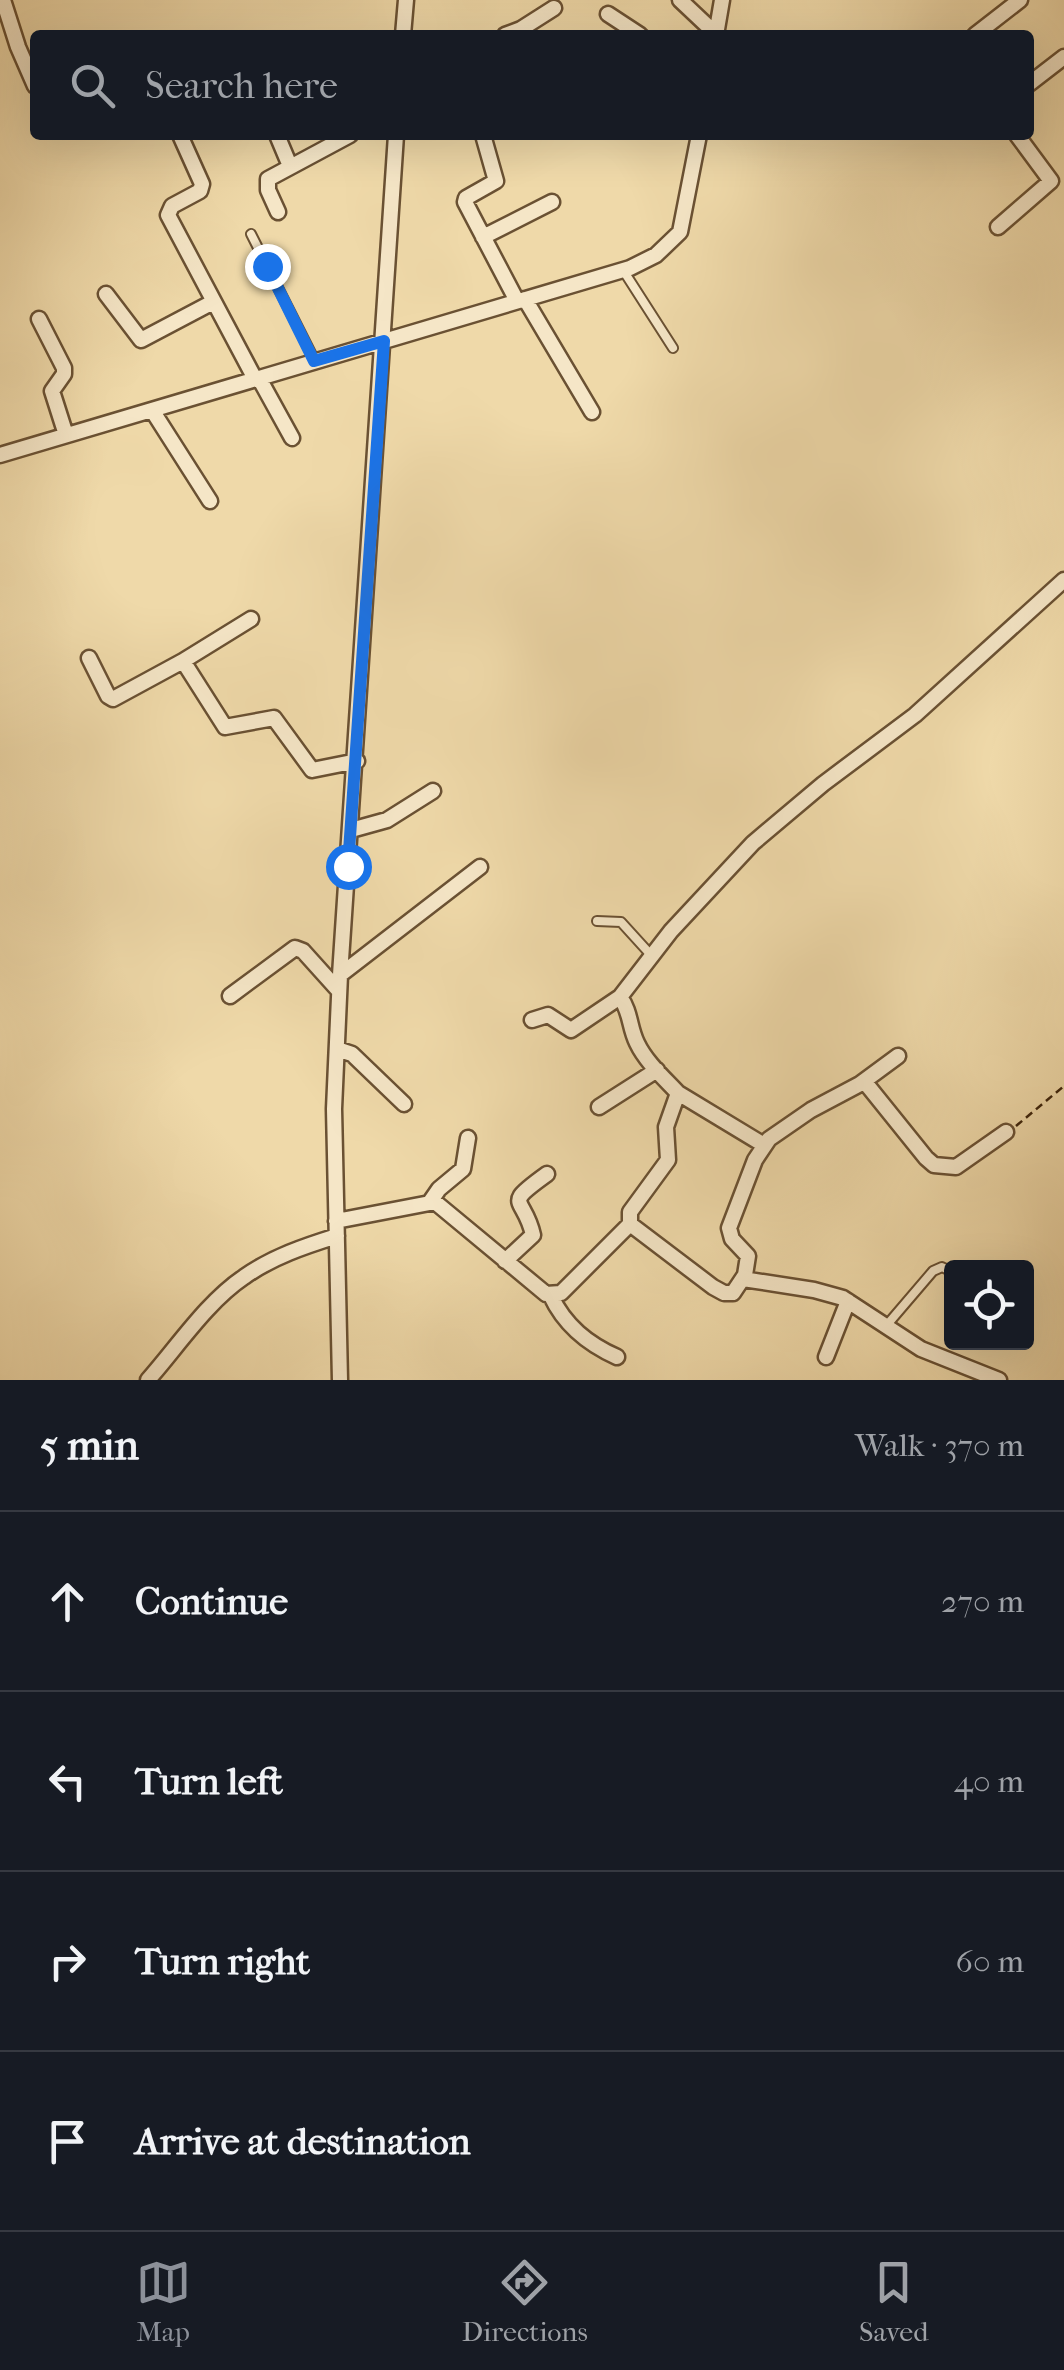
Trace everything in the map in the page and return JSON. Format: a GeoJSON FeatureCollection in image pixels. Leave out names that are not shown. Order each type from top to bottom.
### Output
{"type":"FeatureCollection","features":[{"type":"Feature","properties":{"kind":"street"},"geometry":{"type":"LineString","coordinates":[[3,0],[30,75]]}},
{"type":"Feature","properties":{"kind":"street"},"geometry":{"type":"LineString","coordinates":[[403,30],[406,0]]}},
{"type":"Feature","properties":{"kind":"street"},"geometry":{"type":"LineString","coordinates":[[680,0],[712,30]]}},
{"type":"Feature","properties":{"kind":"street"},"geometry":{"type":"LineString","coordinates":[[984,30],[1020,0]]}},
{"type":"Feature","properties":{"kind":"street"},"geometry":{"type":"LineString","coordinates":[[717,30],[721,1]]}},
{"type":"Feature","properties":{"kind":"street"},"geometry":{"type":"LineString","coordinates":[[517,30],[554,8]]}},
{"type":"Feature","properties":{"kind":"street"},"geometry":{"type":"LineString","coordinates":[[608,14],[632,30]]}},
{"type":"Feature","properties":{"kind":"street"},"geometry":{"type":"LineString","coordinates":[[1034,80],[1064,57]]}},
{"type":"Feature","properties":{"kind":"street"},"geometry":{"type":"LineString","coordinates":[[182,140],[202,184],[196,195],[167,212],[213,302],[292,438]]}},
{"type":"Feature","properties":{"kind":"street"},"geometry":{"type":"LineString","coordinates":[[279,140],[290,166]]}},
{"type":"Feature","properties":{"kind":"street"},"geometry":{"type":"LineString","coordinates":[[278,212],[267,182],[340,140]]}},
{"type":"Feature","properties":{"kind":"street"},"geometry":{"type":"LineString","coordinates":[[340,1380],[334,1109],[339,991],[396,140]]}},
{"type":"Feature","properties":{"kind":"street"},"geometry":{"type":"LineString","coordinates":[[484,140],[496,180],[465,200],[483,236],[592,412]]}},
{"type":"Feature","properties":{"kind":"street"},"geometry":{"type":"LineString","coordinates":[[0,455],[155,414],[314,361],[625,273],[656,255],[680,232],[699,140]]}},
{"type":"Feature","properties":{"kind":"street"},"geometry":{"type":"LineString","coordinates":[[998,227],[1051,181],[1021,140]]}},
{"type":"Feature","properties":{"kind":"street"},"geometry":{"type":"LineString","coordinates":[[483,236],[552,202]]}},
{"type":"Feature","properties":{"kind":"street"},"geometry":{"type":"LineString","coordinates":[[106,294],[141,340],[213,302]]}},
{"type":"Feature","properties":{"kind":"street"},"geometry":{"type":"LineString","coordinates":[[39,319],[65,372],[52,391],[66,435]]}},
{"type":"Feature","properties":{"kind":"street"},"geometry":{"type":"LineString","coordinates":[[155,414],[210,501]]}},
{"type":"Feature","properties":{"kind":"street"},"geometry":{"type":"LineString","coordinates":[[532,1020],[548,1014],[571,1030],[620,997],[752,843],[914,716],[1064,580]]}},
{"type":"Feature","properties":{"kind":"street"},"geometry":{"type":"LineString","coordinates":[[89,658],[108,696],[114,699],[251,619]]}},
{"type":"Feature","properties":{"kind":"street"},"geometry":{"type":"LineString","coordinates":[[184,660],[225,727],[274,718],[312,770],[357,760]]}},
{"type":"Feature","properties":{"kind":"street"},"geometry":{"type":"LineString","coordinates":[[351,830],[399,814],[433,791]]}},
{"type":"Feature","properties":{"kind":"street"},"geometry":{"type":"LineString","coordinates":[[340,975],[480,867]]}},
{"type":"Feature","properties":{"kind":"street"},"geometry":{"type":"LineString","coordinates":[[230,996],[295,948],[303,951],[339,991]]}},
{"type":"Feature","properties":{"kind":"street"},"geometry":{"type":"LineString","coordinates":[[620,997],[630,1013],[640,1049],[678,1094],[764,1145]]}},
{"type":"Feature","properties":{"kind":"street"},"geometry":{"type":"LineString","coordinates":[[337,1049],[352,1054],[404,1104]]}},
{"type":"Feature","properties":{"kind":"street"},"geometry":{"type":"LineString","coordinates":[[630,1224],[724,1294],[733,1293],[743,1279],[748,1256],[732,1239],[729,1228],[764,1145],[898,1056]]}},
{"type":"Feature","properties":{"kind":"street"},"geometry":{"type":"LineString","coordinates":[[599,1106],[656,1070]]}},
{"type":"Feature","properties":{"kind":"street"},"geometry":{"type":"LineString","coordinates":[[864,1081],[934,1165],[956,1167],[1006,1132]]}},
{"type":"Feature","properties":{"kind":"street"},"geometry":{"type":"LineString","coordinates":[[551,1296],[561,1294],[630,1224],[630,1212],[668,1160],[666,1127],[678,1094]]}},
{"type":"Feature","properties":{"kind":"street"},"geometry":{"type":"LineString","coordinates":[[430,1202],[439,1189],[464,1169],[468,1138]]}},
{"type":"Feature","properties":{"kind":"street"},"geometry":{"type":"LineString","coordinates":[[505,1260],[533,1235],[518,1207],[520,1195],[547,1174]]}},
{"type":"Feature","properties":{"kind":"street"},"geometry":{"type":"LineString","coordinates":[[148,1380],[240,1278],[336,1228],[430,1202],[441,1205],[551,1296],[577,1332],[617,1357]]}},
{"type":"Feature","properties":{"kind":"street"},"geometry":{"type":"LineString","coordinates":[[743,1279],[814,1290],[848,1301],[920,1349],[998,1380]]}},
{"type":"Feature","properties":{"kind":"street"},"geometry":{"type":"LineString","coordinates":[[826,1357],[848,1301]]}},
{"type":"Feature","properties":{"kind":"lane"},"geometry":{"type":"LineString","coordinates":[[252,234],[314,361]]}},
{"type":"Feature","properties":{"kind":"lane"},"geometry":{"type":"LineString","coordinates":[[625,273],[673,348]]}},
{"type":"Feature","properties":{"kind":"lane"},"geometry":{"type":"LineString","coordinates":[[597,920],[621,922],[652,956]]}},
{"type":"Feature","properties":{"kind":"lane"},"geometry":{"type":"LineString","coordinates":[[886,1326],[933,1270],[944,1268]]}},
{"type":"Feature","properties":{"kind":"path"},"geometry":{"type":"LineString","coordinates":[[1006,1132],[1064,1086]]}},
{"type":"Feature","properties":{"kind":"route"},"geometry":{"type":"LineString","coordinates":[[267,266],[314,361],[384,341],[348,866]]}}]}
